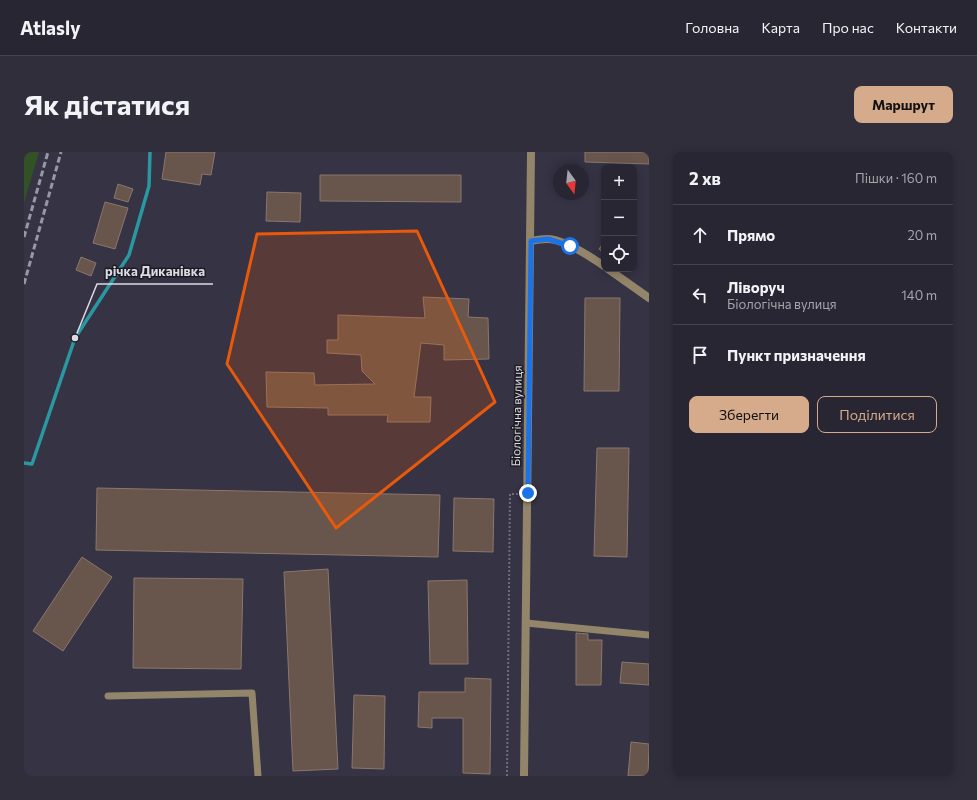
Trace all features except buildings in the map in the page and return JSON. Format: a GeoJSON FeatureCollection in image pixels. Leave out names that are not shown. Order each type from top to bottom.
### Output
{"type":"FeatureCollection","features":[{"type":"Feature","properties":{"kind":"street","name":"Біологічна вулиця"},"geometry":{"type":"LineString","coordinates":[[524,776],[531,152]]}},
{"type":"Feature","properties":{"kind":"street"},"geometry":{"type":"LineString","coordinates":[[531,241],[548,239],[570,246],[601,264]]}},
{"type":"Feature","properties":{"kind":"street"},"geometry":{"type":"LineString","coordinates":[[612,272],[649,298]]}},
{"type":"Feature","properties":{"kind":"lane"},"geometry":{"type":"LineString","coordinates":[[526,623],[649,635]]}},
{"type":"Feature","properties":{"kind":"lane"},"geometry":{"type":"LineString","coordinates":[[108,696],[252,693],[258,776]]}},
{"type":"Feature","properties":{"kind":"path"},"geometry":{"type":"LineString","coordinates":[[507,776],[510,494],[528,493]]}},
{"type":"Feature","properties":{"kind":"highlighted area"},"geometry":{"type":"Polygon","coordinates":[[[417,231],[495,402],[336,528],[227,364],[257,234],[417,231]]]}},
{"type":"Feature","properties":{"kind":"green space"},"geometry":{"type":"Polygon","coordinates":[[[24,152],[39,152],[24,203],[24,152]]]}},
{"type":"Feature","properties":{"kind":"waterway"},"geometry":{"type":"LineString","coordinates":[[24,463],[32,464],[75,338],[129,255],[149,186],[150,152]]}},
{"type":"Feature","properties":{"kind":"railway"},"geometry":{"type":"LineString","coordinates":[[24,237],[48,152]]}},
{"type":"Feature","properties":{"kind":"railway"},"geometry":{"type":"LineString","coordinates":[[24,284],[61,152]]}},
{"type":"Feature","properties":{"kind":"place","name":"річка Диканівка"},"geometry":{"type":"Point","coordinates":[75,338]}},
{"type":"Feature","properties":{"kind":"route"},"geometry":{"type":"LineString","coordinates":[[528,493],[531,241],[548,239],[570,246]]}}]}
